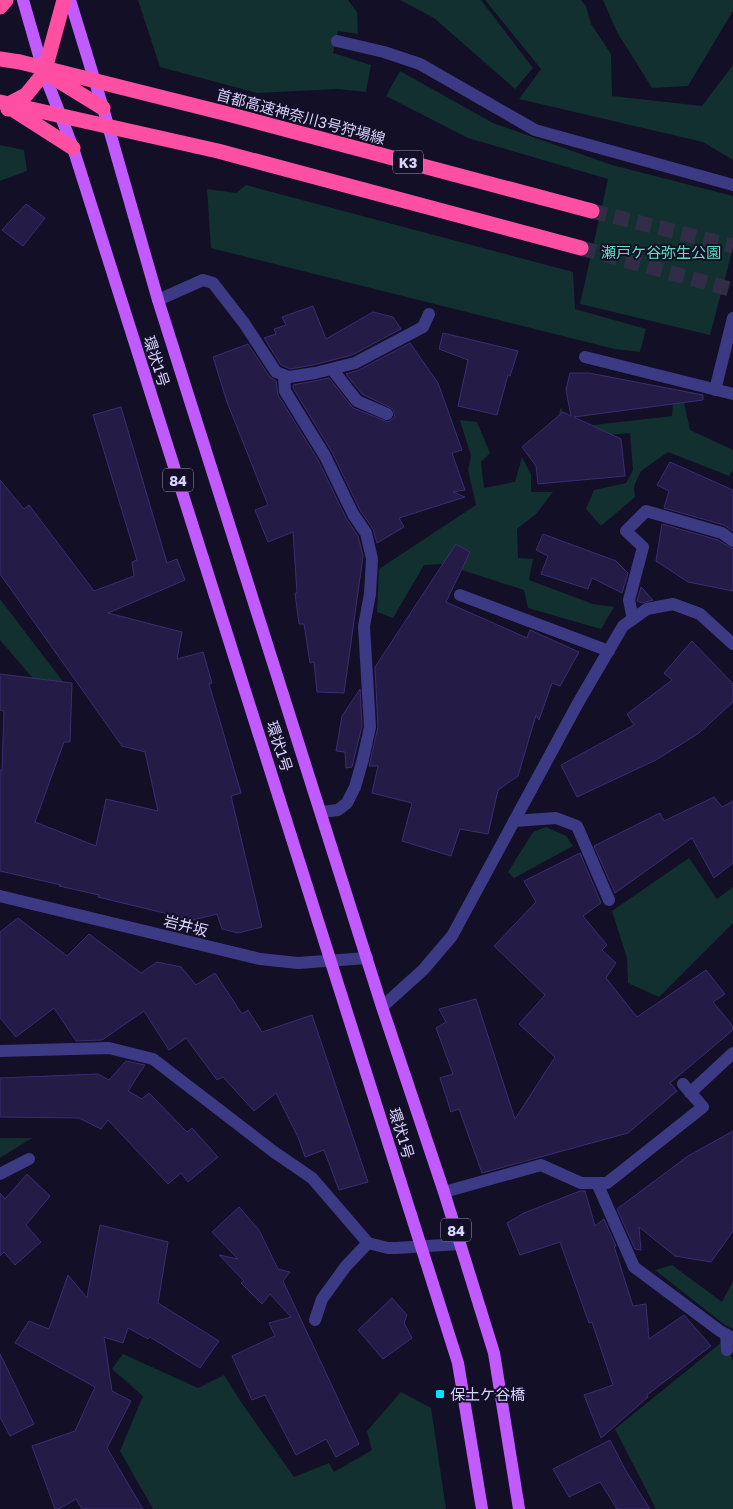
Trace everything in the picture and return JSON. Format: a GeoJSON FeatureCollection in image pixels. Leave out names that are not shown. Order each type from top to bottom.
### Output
{"type":"FeatureCollection","features":[{"type":"Feature","properties":{"kind":"highway"},"geometry":{"type":"LineString","coordinates":[[0,7],[6,0]]}},
{"type":"Feature","properties":{"kind":"highway"},"geometry":{"type":"LineString","coordinates":[[1,106],[26,95],[44,73],[64,0]]}},
{"type":"Feature","properties":{"kind":"highway"},"geometry":{"type":"LineString","coordinates":[[0,50],[36,66],[44,73],[103,108]]}},
{"type":"Feature","properties":{"kind":"highway","name":"首都高速神奈川3号狩場線"},"geometry":{"type":"LineString","coordinates":[[0,59],[224,114],[592,211]]}},
{"type":"Feature","properties":{"kind":"highway"},"geometry":{"type":"LineString","coordinates":[[1,106],[12,109],[73,148]]}},
{"type":"Feature","properties":{"kind":"highway"},"geometry":{"type":"LineString","coordinates":[[1,106],[218,151],[581,248]]}},
{"type":"Feature","properties":{"kind":"main road","name":"環状1号"},"geometry":{"type":"LineString","coordinates":[[23,0],[44,73],[73,148],[458,1363],[482,1509]]}},
{"type":"Feature","properties":{"kind":"main road","name":"環状1号"},"geometry":{"type":"LineString","coordinates":[[70,0],[158,300],[382,1007],[444,1192],[494,1353],[519,1509]]}},
{"type":"Feature","properties":{"kind":"street"},"geometry":{"type":"LineString","coordinates":[[337,41],[384,52],[420,64],[534,130],[733,185]]}},
{"type":"Feature","properties":{"kind":"street"},"geometry":{"type":"LineString","coordinates":[[158,300],[203,280],[214,283],[276,372],[289,377],[355,364],[423,327],[429,314]]}},
{"type":"Feature","properties":{"kind":"street"},"geometry":{"type":"LineString","coordinates":[[715,390],[733,318]]}},
{"type":"Feature","properties":{"kind":"street"},"geometry":{"type":"LineString","coordinates":[[585,357],[733,394]]}},
{"type":"Feature","properties":{"kind":"street"},"geometry":{"type":"LineString","coordinates":[[332,369],[357,401],[387,414]]}},
{"type":"Feature","properties":{"kind":"street"},"geometry":{"type":"LineString","coordinates":[[284,375],[285,391],[325,456],[353,514],[366,533],[375,556],[364,626],[370,727],[364,759],[355,787],[347,803],[338,810],[321,812]]}},
{"type":"Feature","properties":{"kind":"street"},"geometry":{"type":"LineString","coordinates":[[634,619],[629,600],[642,547],[626,531],[646,511],[722,533],[733,541]]}},
{"type":"Feature","properties":{"kind":"street"},"geometry":{"type":"LineString","coordinates":[[460,595],[609,651]]}},
{"type":"Feature","properties":{"kind":"street"},"geometry":{"type":"LineString","coordinates":[[382,1007],[424,970],[452,936],[578,703],[624,626],[647,610],[673,604],[700,614],[733,644]]}},
{"type":"Feature","properties":{"kind":"street"},"geometry":{"type":"LineString","coordinates":[[514,821],[556,818],[577,826],[609,900]]}},
{"type":"Feature","properties":{"kind":"street","name":"岩井坂"},"geometry":{"type":"LineString","coordinates":[[0,896],[260,959],[298,963],[367,958]]}},
{"type":"Feature","properties":{"kind":"street"},"geometry":{"type":"LineString","coordinates":[[0,1051],[109,1048],[153,1059],[274,1152],[312,1178],[368,1243],[388,1248],[460,1244]]}},
{"type":"Feature","properties":{"kind":"street"},"geometry":{"type":"LineString","coordinates":[[444,1192],[541,1165],[581,1183],[607,1183],[703,1107],[687,1088],[733,1053]]}},
{"type":"Feature","properties":{"kind":"street"},"geometry":{"type":"LineString","coordinates":[[0,1174],[29,1158]]}},
{"type":"Feature","properties":{"kind":"street"},"geometry":{"type":"LineString","coordinates":[[597,1183],[634,1267],[729,1336],[727,1350]]}},
{"type":"Feature","properties":{"kind":"street"},"geometry":{"type":"LineString","coordinates":[[314,1320],[322,1300],[346,1266],[368,1243]]}},
{"type":"Feature","properties":{"kind":"green space"},"geometry":{"type":"Polygon","coordinates":[[[138,0],[348,0],[357,12],[358,34],[338,31],[333,53],[371,65],[366,92],[338,89],[257,93],[160,67],[138,0]]]}},
{"type":"Feature","properties":{"kind":"green space"},"geometry":{"type":"Polygon","coordinates":[[[400,0],[481,0],[533,68],[515,89],[434,18],[400,0]]]}},
{"type":"Feature","properties":{"kind":"green space"},"geometry":{"type":"Polygon","coordinates":[[[485,0],[581,0],[586,6],[591,24],[611,54],[612,96],[702,106],[733,65],[733,160],[703,142],[519,99],[541,69],[485,0]]]}},
{"type":"Feature","properties":{"kind":"green space"},"geometry":{"type":"Polygon","coordinates":[[[603,0],[733,0],[733,11],[688,86],[652,88],[617,32],[603,0]]]}},
{"type":"Feature","properties":{"kind":"green space","name":"瀬戸ケ谷弥生公園"},"geometry":{"type":"Polygon","coordinates":[[[400,71],[493,123],[612,165],[733,196],[733,248],[710,335],[580,304],[608,179],[468,138],[386,96],[400,71]]]}},
{"type":"Feature","properties":{"kind":"green space"},"geometry":{"type":"Polygon","coordinates":[[[0,145],[24,150],[27,171],[0,181],[0,145]]]}},
{"type":"Feature","properties":{"kind":"green space"},"geometry":{"type":"Polygon","coordinates":[[[246,185],[573,272],[575,309],[646,329],[640,352],[615,349],[211,248],[207,189],[236,193],[246,185]]]}},
{"type":"Feature","properties":{"kind":"green space"},"geometry":{"type":"Polygon","coordinates":[[[683,398],[690,430],[733,450],[733,470],[729,476],[668,452],[641,471],[634,486],[635,497],[601,526],[586,509],[594,490],[626,483],[633,470],[630,433],[551,440],[561,407],[568,428],[672,416],[673,399],[683,398]]]}},
{"type":"Feature","properties":{"kind":"green space"},"geometry":{"type":"Polygon","coordinates":[[[460,420],[477,422],[490,453],[481,462],[484,488],[515,482],[522,457],[531,474],[531,492],[553,492],[536,514],[517,529],[518,558],[533,559],[529,580],[593,604],[614,607],[601,629],[528,608],[524,590],[443,564],[424,565],[393,618],[377,612],[379,569],[476,505],[468,470],[471,456],[460,420]]]}},
{"type":"Feature","properties":{"kind":"green space"},"geometry":{"type":"Polygon","coordinates":[[[0,599],[64,683],[48,696],[0,640],[0,599]]]}},
{"type":"Feature","properties":{"kind":"green space"},"geometry":{"type":"Polygon","coordinates":[[[546,827],[566,836],[573,846],[514,878],[508,872],[533,832],[546,827]]]}},
{"type":"Feature","properties":{"kind":"green space"},"geometry":{"type":"Polygon","coordinates":[[[689,858],[717,899],[733,887],[733,923],[659,997],[628,983],[627,958],[612,911],[689,858]]]}},
{"type":"Feature","properties":{"kind":"green space"},"geometry":{"type":"Polygon","coordinates":[[[0,1138],[32,1138],[0,1158],[0,1138]]]}},
{"type":"Feature","properties":{"kind":"green space"},"geometry":{"type":"Polygon","coordinates":[[[672,1265],[722,1302],[733,1281],[733,1329],[725,1325],[655,1270],[672,1265]]]}},
{"type":"Feature","properties":{"kind":"green space"},"geometry":{"type":"Polygon","coordinates":[[[722,1342],[733,1360],[733,1509],[656,1509],[615,1429],[722,1342]]]}},
{"type":"Feature","properties":{"kind":"green space"},"geometry":{"type":"Polygon","coordinates":[[[123,1354],[198,1388],[224,1375],[294,1477],[329,1463],[334,1472],[372,1450],[367,1431],[401,1392],[431,1408],[446,1509],[153,1509],[120,1451],[143,1396],[112,1369],[123,1354]]]}},
{"type":"Feature","properties":{"kind":"building"},"geometry":{"type":"Polygon","coordinates":[[[26,204],[45,218],[23,246],[2,230],[26,204]]]}},
{"type":"Feature","properties":{"kind":"building"},"geometry":{"type":"Polygon","coordinates":[[[313,306],[326,339],[373,312],[393,317],[401,329],[352,355],[290,369],[281,365],[264,338],[276,334],[274,329],[286,325],[282,317],[313,306]]]}},
{"type":"Feature","properties":{"kind":"building"},"geometry":{"type":"Polygon","coordinates":[[[443,333],[518,351],[510,376],[508,375],[497,415],[458,406],[468,360],[439,349],[443,333]]]}},
{"type":"Feature","properties":{"kind":"building"},"geometry":{"type":"Polygon","coordinates":[[[410,343],[438,383],[462,450],[452,453],[465,490],[453,492],[465,497],[399,518],[404,527],[377,543],[373,529],[360,510],[332,452],[293,388],[293,385],[329,378],[353,408],[388,422],[395,417],[393,409],[362,394],[346,374],[359,370],[410,343]]]}},
{"type":"Feature","properties":{"kind":"building"},"geometry":{"type":"Polygon","coordinates":[[[248,344],[269,376],[276,381],[278,395],[318,460],[346,518],[358,536],[363,556],[344,693],[317,692],[314,662],[310,663],[304,624],[299,624],[295,593],[297,593],[293,532],[268,542],[255,510],[268,505],[227,402],[213,357],[248,344]]]}},
{"type":"Feature","properties":{"kind":"building"},"geometry":{"type":"Polygon","coordinates":[[[570,373],[589,373],[703,395],[703,400],[574,417],[621,439],[625,476],[538,484],[536,466],[522,447],[563,412],[571,416],[566,390],[570,373]]]}},
{"type":"Feature","properties":{"kind":"building"},"geometry":{"type":"Polygon","coordinates":[[[121,407],[167,563],[177,559],[185,580],[108,613],[182,632],[177,659],[203,652],[212,683],[209,684],[241,793],[231,796],[262,927],[238,933],[222,929],[217,914],[193,920],[0,871],[0,770],[2,771],[4,711],[0,710],[0,674],[72,683],[70,742],[64,742],[35,822],[96,846],[106,799],[158,811],[145,752],[122,746],[0,574],[0,480],[24,509],[29,505],[94,591],[134,576],[132,562],[137,560],[93,415],[121,407]]]}},
{"type":"Feature","properties":{"kind":"building"},"geometry":{"type":"Polygon","coordinates":[[[670,462],[733,490],[733,531],[724,525],[664,508],[669,491],[657,485],[670,462]]]}},
{"type":"Feature","properties":{"kind":"building"},"geometry":{"type":"Polygon","coordinates":[[[662,524],[718,540],[733,549],[733,591],[688,582],[656,561],[662,524]]]}},
{"type":"Feature","properties":{"kind":"building"},"geometry":{"type":"Polygon","coordinates":[[[543,534],[616,561],[628,573],[622,593],[592,578],[588,589],[541,574],[548,556],[536,550],[543,534]]]}},
{"type":"Feature","properties":{"kind":"building"},"geometry":{"type":"Polygon","coordinates":[[[456,544],[470,552],[446,602],[527,638],[530,630],[579,652],[560,686],[552,683],[539,720],[536,715],[518,776],[498,790],[488,834],[460,829],[451,856],[402,841],[412,803],[372,793],[378,766],[369,766],[378,727],[375,667],[456,544]]]}},
{"type":"Feature","properties":{"kind":"building"},"geometry":{"type":"Polygon","coordinates":[[[641,587],[653,600],[642,603],[637,601],[641,587]]]}},
{"type":"Feature","properties":{"kind":"building"},"geometry":{"type":"Polygon","coordinates":[[[692,641],[733,684],[733,702],[699,733],[656,760],[577,797],[561,765],[634,725],[627,714],[672,680],[664,673],[692,641]]]}},
{"type":"Feature","properties":{"kind":"building"},"geometry":{"type":"Polygon","coordinates":[[[360,689],[362,726],[352,767],[346,768],[345,752],[336,751],[342,716],[360,689]]]}},
{"type":"Feature","properties":{"kind":"building"},"geometry":{"type":"Polygon","coordinates":[[[714,797],[722,807],[733,801],[733,863],[714,878],[692,838],[615,893],[594,846],[660,813],[664,821],[714,797]]]}},
{"type":"Feature","properties":{"kind":"building"},"geometry":{"type":"Polygon","coordinates":[[[580,853],[601,903],[583,916],[607,945],[602,950],[616,963],[606,978],[637,1017],[706,970],[725,994],[713,1002],[733,1026],[733,1030],[670,1083],[677,1091],[628,1133],[482,1173],[459,1109],[451,1112],[440,1078],[453,1074],[436,1028],[446,1022],[439,1009],[476,999],[515,1119],[555,1057],[519,1024],[545,995],[494,946],[536,902],[524,881],[580,853]]]}},
{"type":"Feature","properties":{"kind":"building"},"geometry":{"type":"Polygon","coordinates":[[[18,918],[67,956],[89,934],[141,973],[157,962],[181,967],[196,985],[215,973],[242,1014],[248,1010],[262,1032],[312,1015],[368,1182],[339,1190],[324,1150],[305,1157],[298,1137],[276,1093],[254,1111],[223,1077],[217,1080],[186,1038],[169,1050],[144,1011],[102,1040],[76,1041],[54,1008],[16,1037],[0,1018],[0,932],[18,918]]]}},
{"type":"Feature","properties":{"kind":"building"},"geometry":{"type":"Polygon","coordinates":[[[126,1061],[145,1065],[128,1091],[142,1099],[149,1093],[187,1132],[192,1128],[218,1157],[188,1182],[181,1173],[168,1184],[108,1120],[101,1129],[79,1118],[0,1117],[0,1078],[98,1074],[109,1080],[126,1061]]]}},
{"type":"Feature","properties":{"kind":"building"},"geometry":{"type":"Polygon","coordinates":[[[733,1131],[733,1231],[711,1262],[675,1256],[639,1227],[641,1250],[635,1249],[617,1209],[688,1156],[733,1131]]]}},
{"type":"Feature","properties":{"kind":"building"},"geometry":{"type":"Polygon","coordinates":[[[27,1174],[50,1196],[26,1225],[41,1242],[15,1265],[4,1252],[0,1256],[0,1193],[5,1199],[27,1174]]]}},
{"type":"Feature","properties":{"kind":"building"},"geometry":{"type":"Polygon","coordinates":[[[580,1191],[585,1191],[595,1226],[604,1219],[616,1246],[614,1246],[633,1306],[646,1304],[649,1339],[684,1315],[711,1346],[647,1395],[648,1397],[601,1438],[584,1395],[613,1385],[592,1322],[589,1323],[560,1242],[520,1255],[507,1223],[524,1213],[580,1191]]]}},
{"type":"Feature","properties":{"kind":"building"},"geometry":{"type":"Polygon","coordinates":[[[239,1207],[259,1230],[278,1269],[290,1272],[283,1281],[359,1444],[336,1457],[326,1439],[296,1455],[265,1395],[252,1400],[232,1356],[275,1336],[269,1323],[291,1317],[270,1294],[262,1304],[241,1283],[244,1281],[219,1255],[238,1259],[212,1232],[239,1207]]]}},
{"type":"Feature","properties":{"kind":"building"},"geometry":{"type":"Polygon","coordinates":[[[100,1225],[168,1242],[158,1303],[219,1341],[200,1368],[150,1337],[148,1339],[128,1328],[123,1343],[104,1337],[112,1391],[131,1401],[107,1448],[143,1509],[82,1509],[76,1499],[59,1509],[55,1509],[32,1446],[75,1431],[95,1387],[15,1343],[29,1321],[49,1329],[68,1275],[87,1298],[100,1225]]]}},
{"type":"Feature","properties":{"kind":"building"},"geometry":{"type":"Polygon","coordinates":[[[392,1298],[407,1315],[404,1323],[412,1338],[383,1359],[358,1330],[392,1298]]]}},
{"type":"Feature","properties":{"kind":"building"},"geometry":{"type":"Polygon","coordinates":[[[0,1354],[34,1424],[10,1436],[0,1417],[0,1354]]]}},
{"type":"Feature","properties":{"kind":"building"},"geometry":{"type":"Polygon","coordinates":[[[610,1440],[626,1471],[650,1509],[617,1509],[600,1482],[569,1497],[553,1469],[610,1440]]]}},
{"type":"Feature","properties":{"kind":"tunnel"},"geometry":{"type":"LineString","coordinates":[[592,211],[733,246]]}},
{"type":"Feature","properties":{"kind":"tunnel"},"geometry":{"type":"LineString","coordinates":[[581,248],[733,290]]}},
{"type":"Feature","properties":{"kind":"place","name":"保土ケ谷橋"},"geometry":{"type":"Point","coordinates":[440,1394]}}]}
